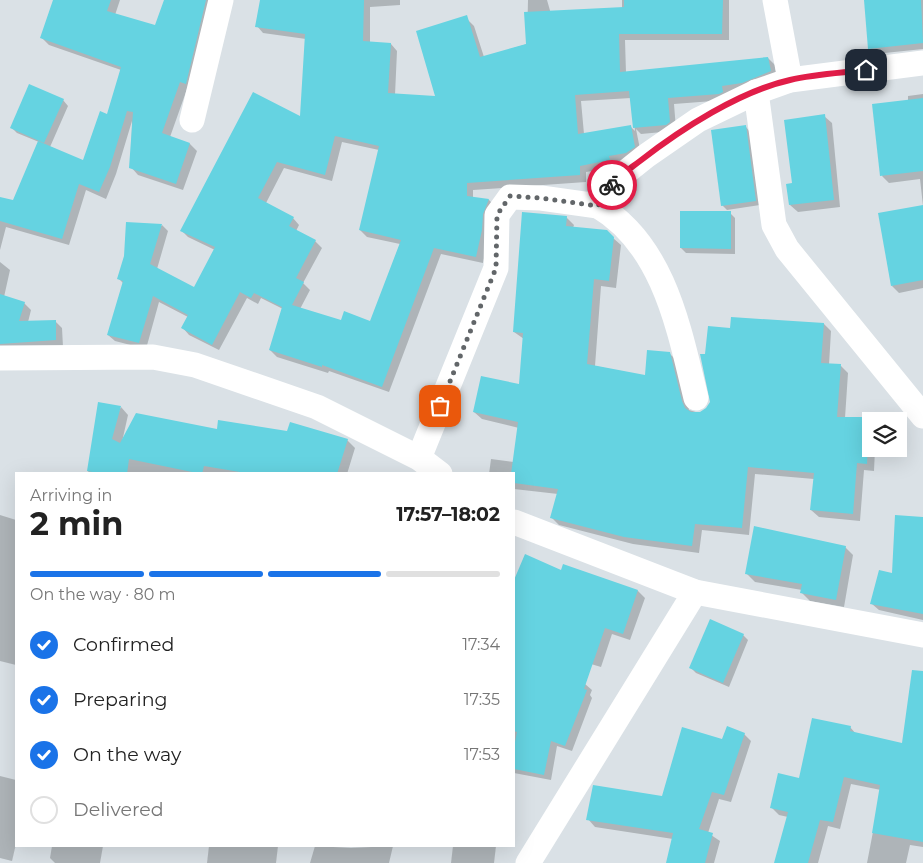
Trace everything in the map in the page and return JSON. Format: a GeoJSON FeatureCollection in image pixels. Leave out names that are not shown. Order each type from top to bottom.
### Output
{"type":"FeatureCollection","features":[{"type":"Feature","properties":{"kind":"street"},"geometry":{"type":"LineString","coordinates":[[192,120],[221,0]]}},
{"type":"Feature","properties":{"kind":"street"},"geometry":{"type":"LineString","coordinates":[[775,0],[790,80]]}},
{"type":"Feature","properties":{"kind":"street"},"geometry":{"type":"LineString","coordinates":[[598,206],[616,180],[646,156],[698,120],[756,92],[790,80],[923,63]]}},
{"type":"Feature","properties":{"kind":"street"},"geometry":{"type":"LineString","coordinates":[[756,92],[774,225],[787,249],[923,416]]}},
{"type":"Feature","properties":{"kind":"street"},"geometry":{"type":"LineString","coordinates":[[419,458],[496,268],[497,215],[510,196],[541,198],[598,206],[630,232],[659,277],[678,324],[696,398]]}},
{"type":"Feature","properties":{"kind":"street"},"geometry":{"type":"LineString","coordinates":[[0,358],[153,357],[194,365],[317,407],[419,458],[437,472]]}},
{"type":"Feature","properties":{"kind":"street"},"geometry":{"type":"LineString","coordinates":[[515,522],[695,592],[923,635]]}},
{"type":"Feature","properties":{"kind":"street"},"geometry":{"type":"LineString","coordinates":[[528,863],[695,592]]}},
{"type":"Feature","properties":{"kind":"building"},"geometry":{"type":"Polygon","coordinates":[[[53,0],[111,0],[107,11],[155,25],[164,0],[206,0],[186,84],[180,82],[162,133],[190,143],[176,184],[129,168],[133,112],[127,111],[110,167],[99,192],[79,184],[62,239],[0,221],[0,197],[13,200],[38,141],[83,160],[100,111],[107,114],[121,67],[40,38],[53,0]]]}},
{"type":"Feature","properties":{"kind":"building"},"geometry":{"type":"Polygon","coordinates":[[[260,0],[364,0],[363,41],[391,43],[388,93],[435,96],[416,31],[467,15],[480,57],[526,44],[524,12],[624,7],[624,0],[723,0],[722,34],[619,34],[620,72],[768,57],[771,71],[742,83],[722,86],[723,92],[719,94],[668,98],[670,122],[666,125],[633,128],[629,91],[575,95],[578,134],[631,125],[635,147],[626,153],[609,156],[610,160],[580,166],[580,175],[467,183],[467,196],[489,199],[483,214],[482,230],[476,257],[434,248],[382,387],[322,365],[322,367],[269,350],[282,307],[254,293],[251,298],[240,292],[212,345],[181,328],[188,315],[153,296],[139,343],[107,335],[123,281],[117,279],[124,256],[126,222],[162,224],[150,264],[194,287],[215,247],[180,231],[253,92],[300,116],[305,34],[255,27],[260,0]],[[335,136],[325,175],[277,162],[258,198],[294,217],[289,226],[316,240],[296,278],[304,282],[292,305],[341,320],[344,311],[370,321],[401,240],[359,230],[379,146],[335,136]]]}},
{"type":"Feature","properties":{"kind":"building"},"geometry":{"type":"Polygon","coordinates":[[[864,0],[921,0],[923,43],[868,49],[864,0]]]}},
{"type":"Feature","properties":{"kind":"building"},"geometry":{"type":"Polygon","coordinates":[[[29,84],[64,99],[44,143],[10,128],[29,84]]]}},
{"type":"Feature","properties":{"kind":"building"},"geometry":{"type":"Polygon","coordinates":[[[923,98],[923,171],[880,176],[872,104],[923,98]]]}},
{"type":"Feature","properties":{"kind":"building"},"geometry":{"type":"Polygon","coordinates":[[[825,114],[834,200],[789,205],[786,184],[792,183],[784,120],[825,114]]]}},
{"type":"Feature","properties":{"kind":"building"},"geometry":{"type":"Polygon","coordinates":[[[746,125],[756,201],[721,206],[711,130],[746,125]]]}},
{"type":"Feature","properties":{"kind":"building"},"geometry":{"type":"Polygon","coordinates":[[[923,205],[923,280],[891,286],[878,213],[923,205]]]}},
{"type":"Feature","properties":{"kind":"building"},"geometry":{"type":"Polygon","coordinates":[[[680,211],[731,211],[731,249],[680,248],[680,211]]]}},
{"type":"Feature","properties":{"kind":"building"},"geometry":{"type":"Polygon","coordinates":[[[522,212],[567,216],[566,226],[607,230],[614,237],[609,281],[594,279],[587,364],[645,375],[647,350],[670,352],[682,401],[685,408],[691,412],[700,412],[710,402],[700,354],[705,354],[708,326],[730,328],[731,317],[824,323],[821,363],[841,364],[837,417],[862,417],[862,457],[867,457],[867,464],[857,463],[853,514],[810,510],[814,473],[748,467],[742,528],[695,524],[692,546],[624,537],[550,518],[558,489],[515,483],[515,472],[511,472],[518,422],[473,412],[481,376],[519,384],[523,333],[513,332],[522,212]]]}},
{"type":"Feature","properties":{"kind":"building"},"geometry":{"type":"Polygon","coordinates":[[[0,294],[25,302],[19,321],[56,320],[56,340],[0,344],[0,294]]]}},
{"type":"Feature","properties":{"kind":"building"},"geometry":{"type":"Polygon","coordinates":[[[98,402],[121,406],[112,439],[120,443],[136,413],[217,429],[218,420],[287,431],[290,422],[348,439],[338,472],[240,472],[204,466],[202,472],[192,472],[129,459],[127,472],[87,471],[98,402]]]}},
{"type":"Feature","properties":{"kind":"building"},"geometry":{"type":"Polygon","coordinates":[[[895,515],[923,517],[923,614],[870,604],[879,570],[892,573],[895,515]]]}},
{"type":"Feature","properties":{"kind":"building"},"geometry":{"type":"Polygon","coordinates":[[[754,526],[846,546],[836,600],[800,593],[802,584],[745,574],[754,526]]]}},
{"type":"Feature","properties":{"kind":"building"},"geometry":{"type":"Polygon","coordinates":[[[525,554],[561,570],[563,564],[638,590],[623,634],[605,628],[584,689],[587,690],[565,746],[551,741],[544,775],[515,769],[517,732],[515,731],[515,578],[525,554]]]}},
{"type":"Feature","properties":{"kind":"building"},"geometry":{"type":"Polygon","coordinates":[[[710,619],[744,634],[723,683],[689,668],[710,619]]]}},
{"type":"Feature","properties":{"kind":"building"},"geometry":{"type":"Polygon","coordinates":[[[912,670],[923,671],[923,842],[872,833],[880,785],[844,777],[833,822],[820,820],[808,863],[774,863],[788,812],[770,808],[778,773],[799,778],[812,718],[851,726],[850,731],[902,743],[912,670]]]}},
{"type":"Feature","properties":{"kind":"building"},"geometry":{"type":"Polygon","coordinates":[[[727,726],[745,733],[724,795],[712,792],[699,829],[713,833],[705,863],[666,863],[673,833],[586,820],[593,785],[662,796],[682,727],[722,739],[727,726]]]}},
{"type":"Feature","properties":{"kind":"way so far"},"geometry":{"type":"LineString","coordinates":[[440,406],[496,268],[497,215],[510,196],[541,198],[598,206],[612,185]]}},
{"type":"Feature","properties":{"kind":"route"},"geometry":{"type":"LineString","coordinates":[[612,185],[646,156],[698,120],[756,92],[790,80],[866,70]]}}]}
